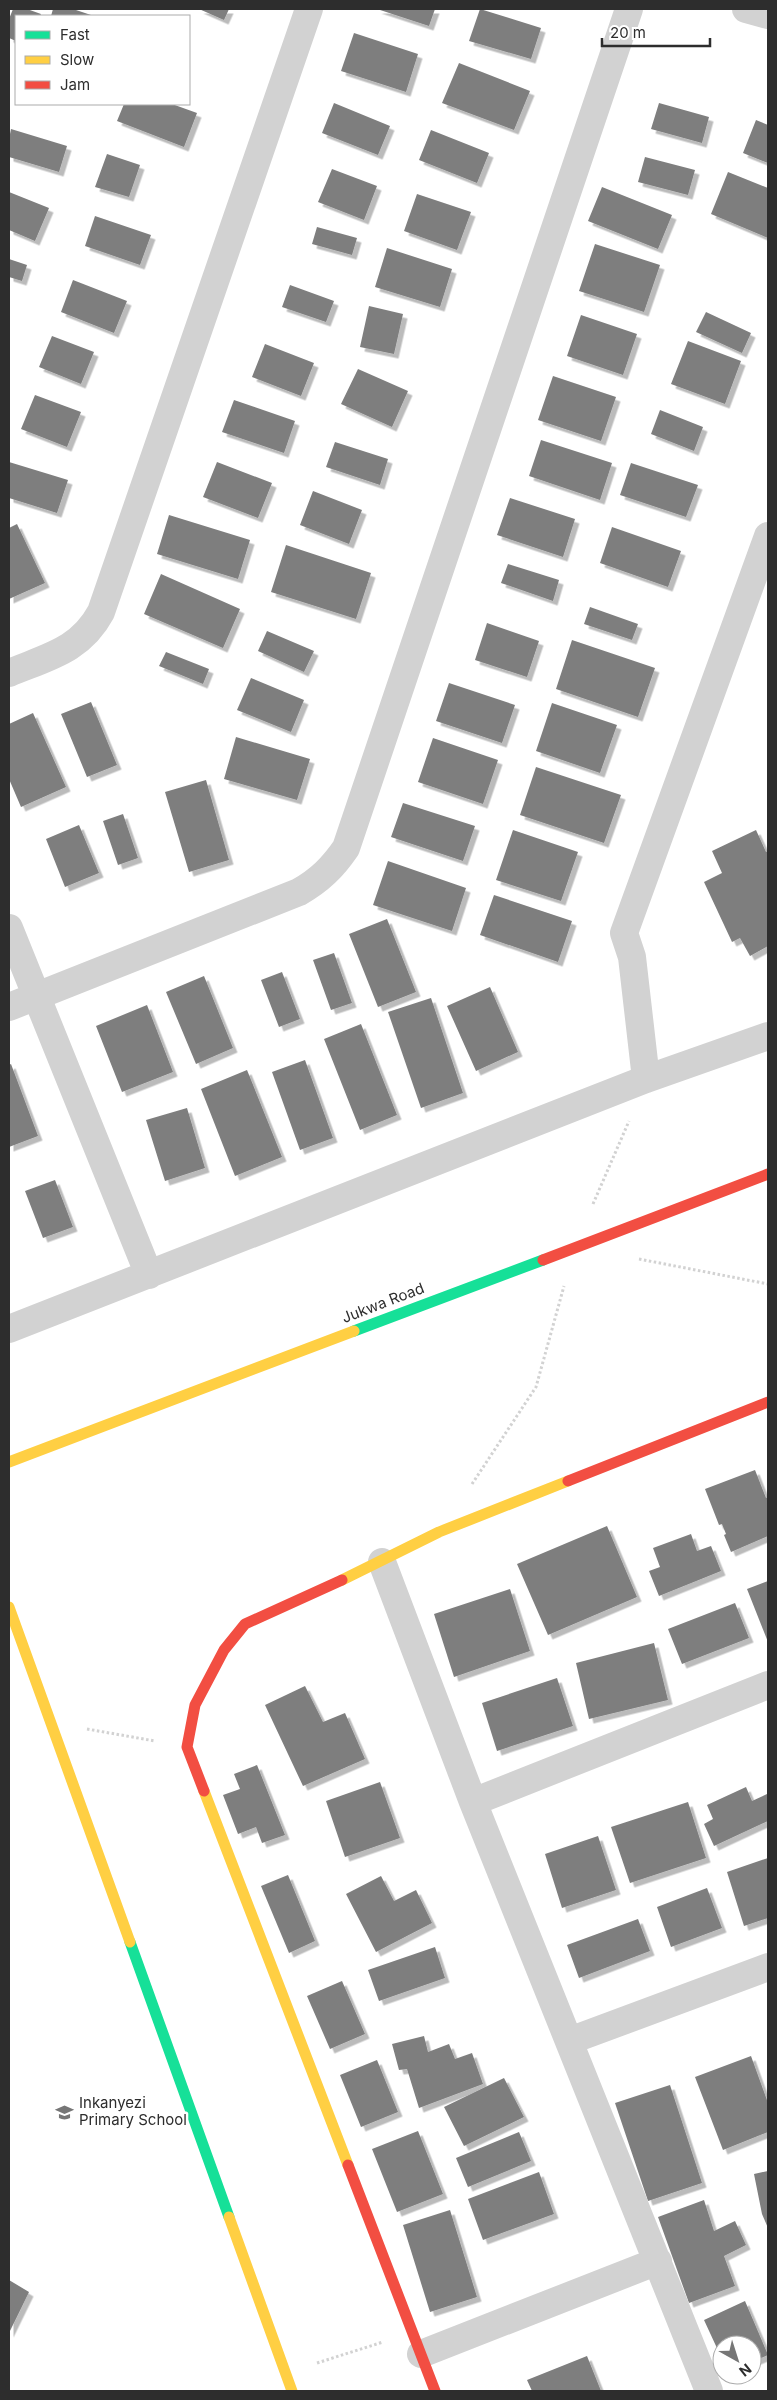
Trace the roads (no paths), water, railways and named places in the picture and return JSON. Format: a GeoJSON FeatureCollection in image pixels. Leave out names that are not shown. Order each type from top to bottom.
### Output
{"type":"FeatureCollection","features":[{"type":"Feature","properties":{"kind":"street"},"geometry":{"type":"LineString","coordinates":[[9,673],[73,646],[94,625],[101,612],[309,9]]}},
{"type":"Feature","properties":{"kind":"street"},"geometry":{"type":"LineString","coordinates":[[9,1007],[299,892],[318,881],[333,867],[346,848],[630,9]]}},
{"type":"Feature","properties":{"kind":"street"},"geometry":{"type":"LineString","coordinates":[[746,9],[768,15]]}},
{"type":"Feature","properties":{"kind":"street"},"geometry":{"type":"LineString","coordinates":[[646,1079],[632,957],[624,933],[768,536]]}},
{"type":"Feature","properties":{"kind":"street"},"geometry":{"type":"LineString","coordinates":[[9,928],[149,1275]]}},
{"type":"Feature","properties":{"kind":"street"},"geometry":{"type":"LineString","coordinates":[[9,1329],[646,1079],[768,1036]]}},
{"type":"Feature","properties":{"kind":"street","name":"Jukwa Road"},"geometry":{"type":"LineString","coordinates":[[9,1462],[768,1174]]}},
{"type":"Feature","properties":{"kind":"street"},"geometry":{"type":"LineString","coordinates":[[435,2391],[187,1747],[195,1705],[224,1650],[245,1624],[382,1562],[439,1532],[768,1402]]}},
{"type":"Feature","properties":{"kind":"street"},"geometry":{"type":"LineString","coordinates":[[382,1562],[473,1802],[709,2391]]}},
{"type":"Feature","properties":{"kind":"street"},"geometry":{"type":"LineString","coordinates":[[9,1607],[292,2391]]}},
{"type":"Feature","properties":{"kind":"street"},"geometry":{"type":"LineString","coordinates":[[473,1802],[768,1685]]}},
{"type":"Feature","properties":{"kind":"street"},"geometry":{"type":"LineString","coordinates":[[568,2041],[768,1967]]}},
{"type":"Feature","properties":{"kind":"street"},"geometry":{"type":"LineString","coordinates":[[417,2343],[658,2261]]}},
{"type":"Feature","properties":{"kind":"place","name":"Inkanyezi Primary School"},"geometry":{"type":"Point","coordinates":[65,2112]}}]}
